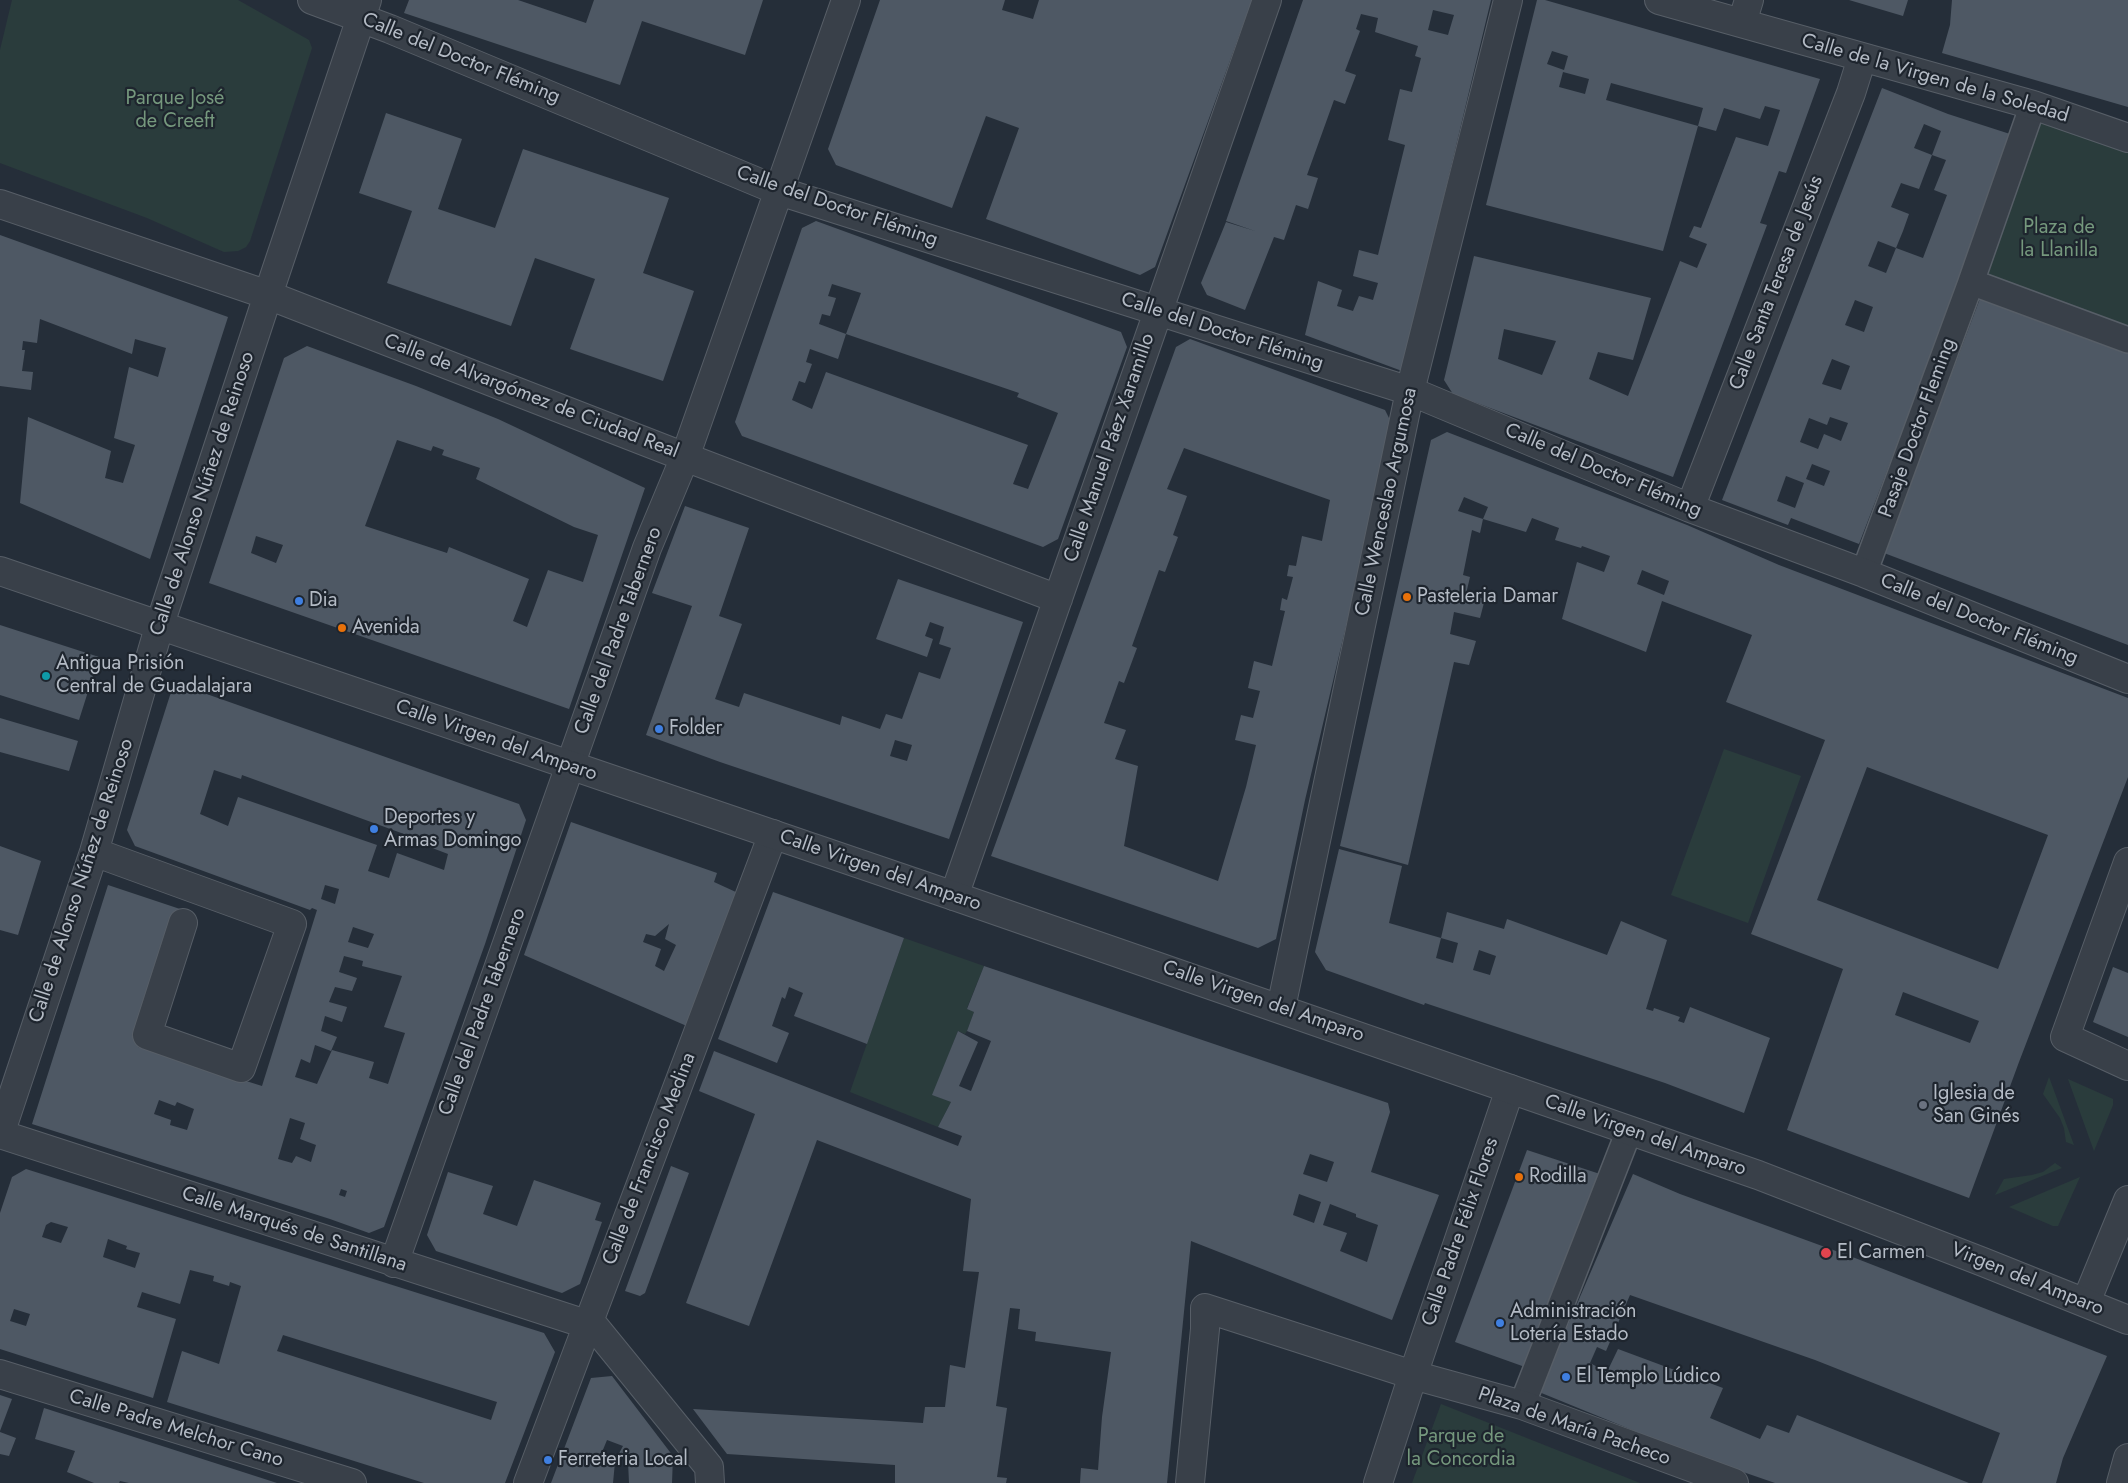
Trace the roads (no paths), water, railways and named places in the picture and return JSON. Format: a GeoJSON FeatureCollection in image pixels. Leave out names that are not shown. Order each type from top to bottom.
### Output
{"type":"FeatureCollection","features":[{"type":"Feature","properties":{"kind":"street","name":"Calle del Doctor Fléming"},"geometry":{"type":"LineString","coordinates":[[312,0],[364,9],[779,191],[1410,391],[1690,508],[1864,573],[2128,679]]}},
{"type":"Feature","properties":{"kind":"street","name":"Calle del Padre Tabernero"},"geometry":{"type":"LineString","coordinates":[[394,1263],[647,548],[685,457],[846,0]]}},
{"type":"Feature","properties":{"kind":"street","name":"Calle Manuel Páez Xaramillo"},"geometry":{"type":"LineString","coordinates":[[954,896],[1267,0]]}},
{"type":"Feature","properties":{"kind":"street","name":"Calle Wenceslao Argumosa"},"geometry":{"type":"LineString","coordinates":[[1281,1008],[1410,391],[1508,0]]}},
{"type":"Feature","properties":{"kind":"street","name":"Calle de la Virgen de la Soledad"},"geometry":{"type":"LineString","coordinates":[[1659,0],[1745,11],[1862,58],[2033,105],[2128,138]]}},
{"type":"Feature","properties":{"kind":"street","name":"Calle de Alonso Núñez de Reinoso"},"geometry":{"type":"LineString","coordinates":[[0,1134],[94,852],[160,624],[364,9]]}},
{"type":"Feature","properties":{"kind":"street","name":"Calle Santa Teresa de Jesús"},"geometry":{"type":"LineString","coordinates":[[1690,508],[1851,93],[1862,58]]}},
{"type":"Feature","properties":{"kind":"street"},"geometry":{"type":"LineString","coordinates":[[2033,105],[1971,282],[2128,340]]}},
{"type":"Feature","properties":{"kind":"street","name":"Calle de Alvargómez de Ciudad Real"},"geometry":{"type":"LineString","coordinates":[[0,204],[268,295],[1058,599]]}},
{"type":"Feature","properties":{"kind":"street","name":"Pasaje Doctor Fleming"},"geometry":{"type":"LineString","coordinates":[[1864,573],[1971,282]]}},
{"type":"Feature","properties":{"kind":"street","name":"Calle Virgen del Amparo"},"geometry":{"type":"LineString","coordinates":[[0,571],[1281,1008],[1758,1175]]}},
{"type":"Feature","properties":{"kind":"street","name":"Calle de Francisco Medina"},"geometry":{"type":"LineString","coordinates":[[528,1483],[773,834]]}},
{"type":"Feature","properties":{"kind":"street"},"geometry":{"type":"LineString","coordinates":[[94,852],[292,924],[241,1068],[147,1035],[183,923]]}},
{"type":"Feature","properties":{"kind":"street"},"geometry":{"type":"LineString","coordinates":[[2128,862],[2065,1038],[2128,1066]]}},
{"type":"Feature","properties":{"kind":"street","name":"Calle Padre Félix Flores"},"geometry":{"type":"LineString","coordinates":[[1413,1375],[1510,1089]]}},
{"type":"Feature","properties":{"kind":"street"},"geometry":{"type":"LineString","coordinates":[[1522,1405],[1629,1131]]}},
{"type":"Feature","properties":{"kind":"street","name":"Calle Marqués de Santillana"},"geometry":{"type":"LineString","coordinates":[[0,1134],[394,1263],[589,1323]]}},
{"type":"Feature","properties":{"kind":"street","name":"Virgen del Amparo"},"geometry":{"type":"LineString","coordinates":[[1758,1175],[2128,1320]]}},
{"type":"Feature","properties":{"kind":"street"},"geometry":{"type":"LineString","coordinates":[[2086,1302],[2128,1200]]}},
{"type":"Feature","properties":{"kind":"street","name":"Plaza de María Pacheco"},"geometry":{"type":"LineString","coordinates":[[1190,1483],[1205,1329],[1205,1308],[1413,1375],[1522,1405],[1734,1483]]}},
{"type":"Feature","properties":{"kind":"street"},"geometry":{"type":"LineString","coordinates":[[589,1323],[709,1468],[710,1483]]}},
{"type":"Feature","properties":{"kind":"street","name":"Calle Padre Melchor Cano"},"geometry":{"type":"LineString","coordinates":[[0,1374],[352,1483]]}},
{"type":"Feature","properties":{"kind":"street"},"geometry":{"type":"LineString","coordinates":[[1378,1483],[1413,1375]]}},
{"type":"Feature","properties":{"kind":"street"},"geometry":{"type":"LineString","coordinates":[[2121,1483],[2128,1458]]}},
{"type":"Feature","properties":{"kind":"place","name":"Pasteleria Damar"},"geometry":{"type":"Point","coordinates":[1407,597]}},
{"type":"Feature","properties":{"kind":"place","name":"Dia"},"geometry":{"type":"Point","coordinates":[299,601]}},
{"type":"Feature","properties":{"kind":"place","name":"Avenida"},"geometry":{"type":"Point","coordinates":[342,628]}},
{"type":"Feature","properties":{"kind":"place","name":"Antigua Prisión Central de Guadalajara"},"geometry":{"type":"Point","coordinates":[46,676]}},
{"type":"Feature","properties":{"kind":"place","name":"Folder"},"geometry":{"type":"Point","coordinates":[659,729]}},
{"type":"Feature","properties":{"kind":"place","name":"Deportes y Armas Domingo"},"geometry":{"type":"Point","coordinates":[374,829]}},
{"type":"Feature","properties":{"kind":"place","name":"Iglesia de San Ginés"},"geometry":{"type":"Point","coordinates":[1923,1105]}},
{"type":"Feature","properties":{"kind":"place","name":"Rodilla"},"geometry":{"type":"Point","coordinates":[1519,1177]}},
{"type":"Feature","properties":{"kind":"place","name":"El Carmen"},"geometry":{"type":"Point","coordinates":[1826,1253]}},
{"type":"Feature","properties":{"kind":"place","name":"Administración Lotería Estado"},"geometry":{"type":"Point","coordinates":[1500,1323]}},
{"type":"Feature","properties":{"kind":"place","name":"El Templo Lúdico"},"geometry":{"type":"Point","coordinates":[1566,1377]}},
{"type":"Feature","properties":{"kind":"place","name":"Ferreteria Local"},"geometry":{"type":"Point","coordinates":[548,1460]}},
{"type":"Feature","properties":{"kind":"park label","name":"Parque José de Creeft"},"geometry":{"type":"Point","coordinates":[175,110]}},
{"type":"Feature","properties":{"kind":"park label","name":"Plaza de la Llanilla"},"geometry":{"type":"Point","coordinates":[2059,240]}},
{"type":"Feature","properties":{"kind":"park label","name":"Parque de la Concordia"},"geometry":{"type":"Point","coordinates":[1461,1448]}}]}
